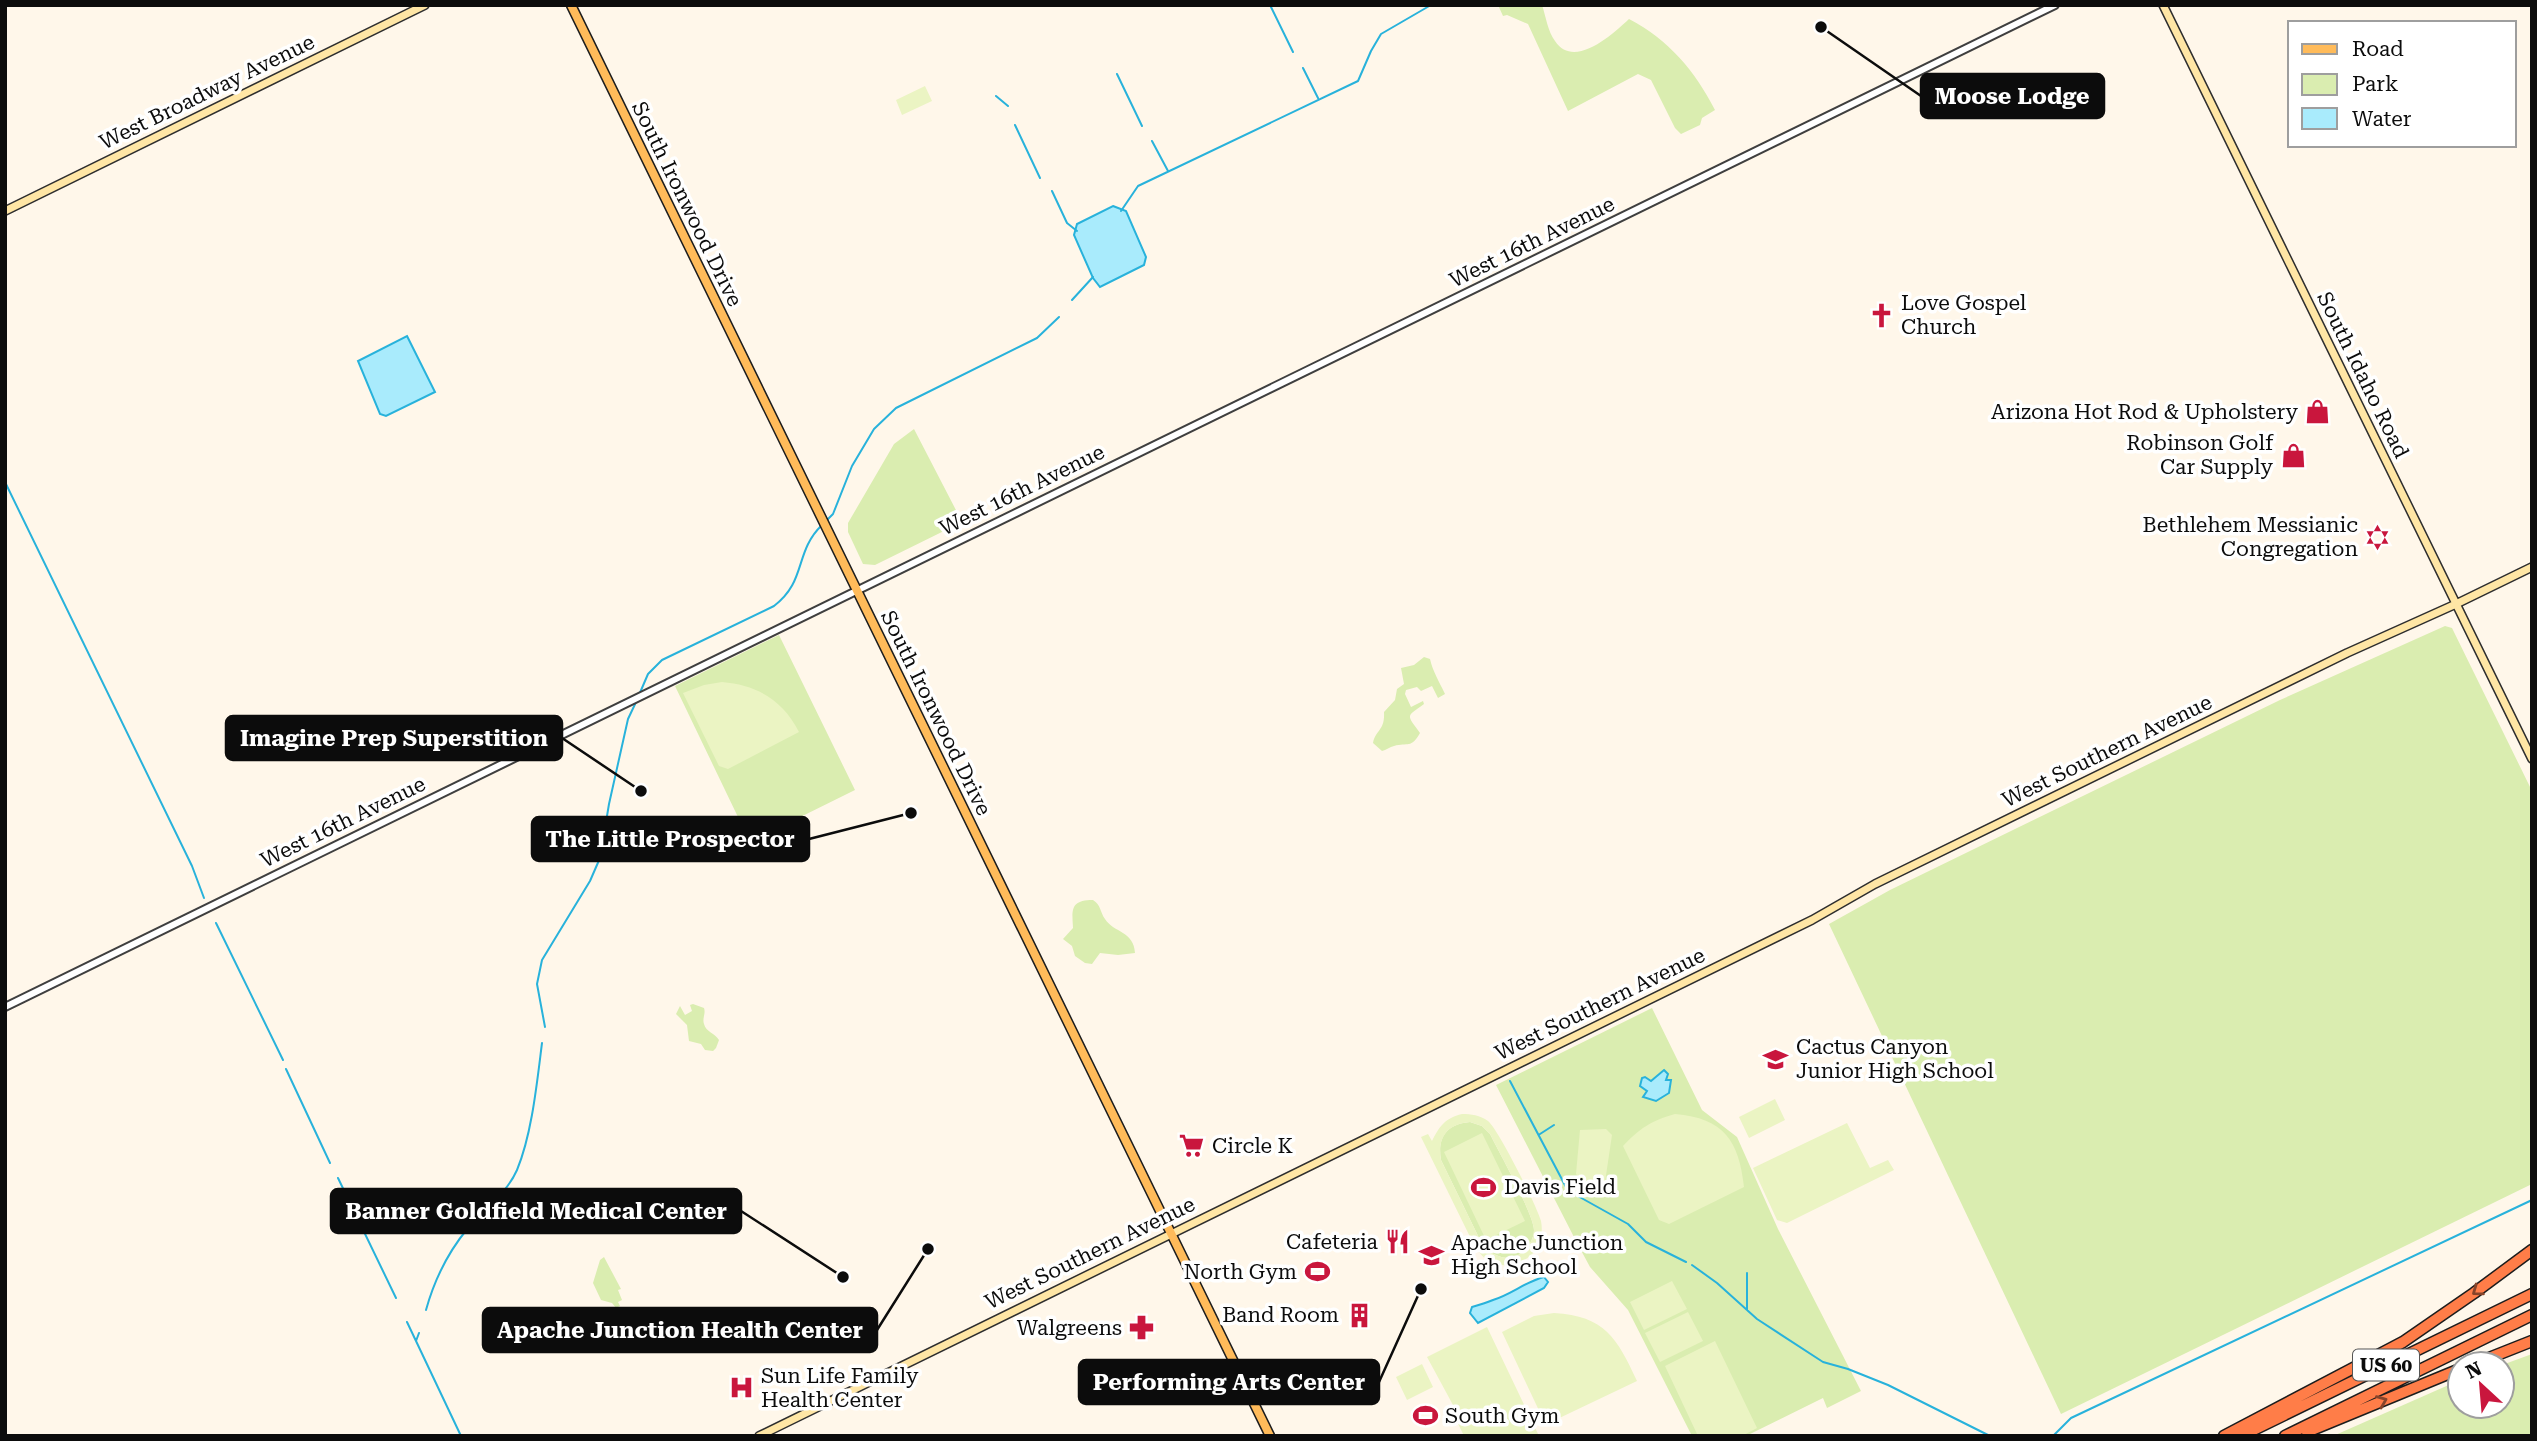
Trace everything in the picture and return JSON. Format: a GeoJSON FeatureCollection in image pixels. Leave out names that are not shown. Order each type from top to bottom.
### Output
{"type":"FeatureCollection","features":[{"type":"Feature","properties":{"kind":"highway"},"geometry":{"type":"LineString","coordinates":[[2224,1436],[2403,1342],[2532,1250]]}},
{"type":"Feature","properties":{"kind":"highway","name":"US 60"},"geometry":{"type":"LineString","coordinates":[[2241,1436],[2532,1294]]}},
{"type":"Feature","properties":{"kind":"highway","name":"US 60"},"geometry":{"type":"LineString","coordinates":[[2285,1436],[2532,1315]]}},
{"type":"Feature","properties":{"kind":"highway"},"geometry":{"type":"LineString","coordinates":[[2509,1350],[2532,1341]]}},
{"type":"Feature","properties":{"kind":"highway"},"geometry":{"type":"LineString","coordinates":[[2296,1436],[2446,1376]]}},
{"type":"Feature","properties":{"kind":"main road","name":"West Broadway Avenue"},"geometry":{"type":"LineString","coordinates":[[5,211],[425,5]]}},
{"type":"Feature","properties":{"kind":"main road","name":"South Ironwood Drive"},"geometry":{"type":"LineString","coordinates":[[571,5],[1270,1436]]}},
{"type":"Feature","properties":{"kind":"main road","name":"South Idaho Road"},"geometry":{"type":"LineString","coordinates":[[2163,5],[2532,759]]}},
{"type":"Feature","properties":{"kind":"main road","name":"West Southern Avenue"},"geometry":{"type":"LineString","coordinates":[[759,1436],[1812,920],[1875,884],[2347,653],[2532,567]]}},
{"type":"Feature","properties":{"kind":"street","name":"West 16th Avenue"},"geometry":{"type":"LineString","coordinates":[[5,1007],[2055,5]]}},
{"type":"Feature","properties":{"kind":"green space"},"geometry":{"type":"Polygon","coordinates":[[[1498,5],[1542,5],[1555,41],[1563,49],[1572,52],[1583,51],[1604,40],[1629,19],[1643,27],[1680,58],[1699,82],[1715,110],[1702,118],[1700,125],[1681,134],[1675,128],[1651,80],[1638,74],[1568,111],[1528,24],[1507,15],[1503,16],[1498,5]]]}},
{"type":"Feature","properties":{"kind":"green space"},"geometry":{"type":"Polygon","coordinates":[[[925,86],[932,101],[902,115],[896,100],[925,86]]]}},
{"type":"Feature","properties":{"kind":"green space"},"geometry":{"type":"Polygon","coordinates":[[[914,429],[958,514],[950,528],[875,565],[863,564],[848,532],[848,523],[894,444],[914,429]]]}},
{"type":"Feature","properties":{"kind":"green space"},"geometry":{"type":"Polygon","coordinates":[[[2445,626],[2452,628],[2532,791],[2532,1184],[2061,1414],[1829,924],[1890,890],[2280,700],[2445,626]]]}},
{"type":"Feature","properties":{"kind":"green space"},"geometry":{"type":"Polygon","coordinates":[[[779,635],[855,790],[750,842],[675,686],[779,635]]]}},
{"type":"Feature","properties":{"kind":"green space"},"geometry":{"type":"Polygon","coordinates":[[[1424,657],[1430,659],[1445,694],[1438,698],[1432,686],[1421,691],[1417,687],[1406,690],[1411,707],[1423,701],[1424,704],[1410,716],[1420,733],[1412,743],[1382,751],[1373,743],[1382,726],[1384,712],[1395,700],[1397,689],[1404,684],[1401,668],[1414,665],[1424,657]]]}},
{"type":"Feature","properties":{"kind":"green space"},"geometry":{"type":"Polygon","coordinates":[[[722,682],[747,687],[768,696],[785,711],[799,732],[728,769],[719,766],[683,693],[722,682]]]}},
{"type":"Feature","properties":{"kind":"green space"},"geometry":{"type":"Polygon","coordinates":[[[1093,900],[1109,924],[1131,940],[1135,953],[1100,953],[1092,964],[1075,956],[1072,946],[1063,939],[1073,928],[1073,911],[1076,904],[1093,900]]]}},
{"type":"Feature","properties":{"kind":"green space"},"geometry":{"type":"Polygon","coordinates":[[[690,1005],[704,1008],[705,1027],[719,1040],[713,1051],[705,1050],[701,1044],[689,1041],[687,1025],[676,1014],[680,1006],[685,1015],[692,1011],[690,1005]]]}},
{"type":"Feature","properties":{"kind":"green space"},"geometry":{"type":"Polygon","coordinates":[[[1652,1008],[1702,1110],[1737,1137],[1778,1229],[1861,1391],[1827,1408],[1823,1398],[1746,1436],[1692,1436],[1628,1310],[1590,1267],[1496,1085],[1652,1008]]]}},
{"type":"Feature","properties":{"kind":"green space"},"geometry":{"type":"Polygon","coordinates":[[[1775,1099],[1785,1120],[1749,1138],[1739,1117],[1775,1099]]]}},
{"type":"Feature","properties":{"kind":"green space"},"geometry":{"type":"Polygon","coordinates":[[[1462,1114],[1482,1117],[1493,1127],[1541,1221],[1538,1245],[1522,1262],[1506,1265],[1490,1262],[1478,1251],[1421,1137],[1428,1134],[1432,1141],[1443,1124],[1462,1114]],[[1470,1122],[1450,1129],[1442,1139],[1441,1160],[1482,1244],[1497,1256],[1511,1257],[1523,1252],[1529,1245],[1534,1230],[1522,1198],[1490,1134],[1482,1126],[1470,1122]]]}},
{"type":"Feature","properties":{"kind":"green space"},"geometry":{"type":"Polygon","coordinates":[[[1675,1114],[1706,1121],[1726,1135],[1738,1157],[1744,1187],[1669,1224],[1659,1220],[1623,1146],[1646,1126],[1675,1114]]]}},
{"type":"Feature","properties":{"kind":"green space"},"geometry":{"type":"Polygon","coordinates":[[[1470,1122],[1482,1126],[1490,1134],[1532,1222],[1534,1234],[1531,1242],[1516,1256],[1497,1256],[1482,1244],[1441,1160],[1442,1138],[1445,1133],[1455,1126],[1470,1122]]]}},
{"type":"Feature","properties":{"kind":"green space"},"geometry":{"type":"Polygon","coordinates":[[[1847,1123],[1870,1168],[1888,1160],[1894,1170],[1787,1223],[1777,1220],[1753,1168],[1847,1123]]]}},
{"type":"Feature","properties":{"kind":"green space"},"geometry":{"type":"Polygon","coordinates":[[[1606,1129],[1612,1135],[1605,1182],[1581,1181],[1576,1174],[1580,1130],[1606,1129]]]}},
{"type":"Feature","properties":{"kind":"green space","name":"Davis Field"},"geometry":{"type":"Polygon","coordinates":[[[1482,1133],[1525,1221],[1486,1240],[1444,1152],[1482,1133]]]}},
{"type":"Feature","properties":{"kind":"green space"},"geometry":{"type":"Polygon","coordinates":[[[604,1257],[621,1289],[618,1290],[622,1300],[616,1308],[612,1303],[601,1300],[593,1283],[600,1260],[604,1257]]]}},
{"type":"Feature","properties":{"kind":"green space"},"geometry":{"type":"Polygon","coordinates":[[[1672,1281],[1687,1309],[1644,1330],[1630,1302],[1672,1281]]]}},
{"type":"Feature","properties":{"kind":"green space"},"geometry":{"type":"Polygon","coordinates":[[[1688,1312],[1703,1341],[1660,1362],[1645,1333],[1688,1312]]]}},
{"type":"Feature","properties":{"kind":"green space"},"geometry":{"type":"Polygon","coordinates":[[[1554,1313],[1586,1319],[1607,1332],[1623,1353],[1637,1381],[1551,1422],[1543,1419],[1502,1332],[1534,1316],[1554,1313]]]}},
{"type":"Feature","properties":{"kind":"green space"},"geometry":{"type":"Polygon","coordinates":[[[1487,1327],[1539,1436],[1464,1436],[1451,1409],[1453,1405],[1427,1357],[1487,1327]]]}},
{"type":"Feature","properties":{"kind":"green space"},"geometry":{"type":"Polygon","coordinates":[[[1715,1341],[1757,1428],[1742,1436],[1698,1436],[1665,1366],[1715,1341]]]}},
{"type":"Feature","properties":{"kind":"green space"},"geometry":{"type":"Polygon","coordinates":[[[2532,1354],[2532,1436],[2333,1436],[2446,1386],[2446,1420],[2516,1420],[2516,1360],[2532,1354]]]}},
{"type":"Feature","properties":{"kind":"green space"},"geometry":{"type":"Polygon","coordinates":[[[1422,1364],[1433,1387],[1407,1400],[1396,1377],[1422,1364]]]}},
{"type":"Feature","properties":{"kind":"water"},"geometry":{"type":"Polygon","coordinates":[[[1113,206],[1126,211],[1146,257],[1144,265],[1100,287],[1093,278],[1074,235],[1077,224],[1113,206]]]}},
{"type":"Feature","properties":{"kind":"water"},"geometry":{"type":"Polygon","coordinates":[[[407,336],[435,392],[386,416],[380,414],[358,361],[407,336]]]}},
{"type":"Feature","properties":{"kind":"water"},"geometry":{"type":"Polygon","coordinates":[[[1664,1070],[1668,1074],[1666,1080],[1671,1080],[1669,1093],[1656,1101],[1643,1097],[1647,1091],[1640,1086],[1642,1078],[1651,1081],[1664,1070]]]}},
{"type":"Feature","properties":{"kind":"water"},"geometry":{"type":"Polygon","coordinates":[[[1544,1277],[1548,1282],[1544,1288],[1478,1323],[1470,1313],[1472,1307],[1544,1277]]]}},
{"type":"Feature","properties":{"kind":"waterway"},"geometry":{"type":"LineString","coordinates":[[1270,5],[1293,52]]}},
{"type":"Feature","properties":{"kind":"waterway"},"geometry":{"type":"LineString","coordinates":[[1121,211],[1138,186],[1358,81],[1381,34],[1431,5]]}},
{"type":"Feature","properties":{"kind":"waterway"},"geometry":{"type":"LineString","coordinates":[[1303,68],[1318,98]]}},
{"type":"Feature","properties":{"kind":"waterway"},"geometry":{"type":"LineString","coordinates":[[1117,74],[1142,126]]}},
{"type":"Feature","properties":{"kind":"waterway"},"geometry":{"type":"LineString","coordinates":[[996,96],[1008,106]]}},
{"type":"Feature","properties":{"kind":"waterway"},"geometry":{"type":"LineString","coordinates":[[1015,125],[1040,178]]}},
{"type":"Feature","properties":{"kind":"waterway"},"geometry":{"type":"LineString","coordinates":[[1152,141],[1168,171]]}},
{"type":"Feature","properties":{"kind":"waterway"},"geometry":{"type":"LineString","coordinates":[[1052,191],[1067,223],[1077,231]]}},
{"type":"Feature","properties":{"kind":"waterway"},"geometry":{"type":"LineString","coordinates":[[1072,300],[1093,277]]}},
{"type":"Feature","properties":{"kind":"waterway"},"geometry":{"type":"LineString","coordinates":[[826,521],[833,514],[852,466],[874,429],[896,408],[1037,338],[1059,317]]}},
{"type":"Feature","properties":{"kind":"waterway"},"geometry":{"type":"LineString","coordinates":[[5,482],[192,866],[204,898]]}},
{"type":"Feature","properties":{"kind":"waterway"},"geometry":{"type":"LineString","coordinates":[[639,695],[648,674],[662,660],[774,606],[791,587],[807,546],[822,525]]}},
{"type":"Feature","properties":{"kind":"waterway"},"geometry":{"type":"LineString","coordinates":[[545,1027],[537,984],[542,960],[590,881],[600,858],[628,719],[637,700]]}},
{"type":"Feature","properties":{"kind":"waterway"},"geometry":{"type":"LineString","coordinates":[[216,923],[283,1060]]}},
{"type":"Feature","properties":{"kind":"waterway"},"geometry":{"type":"LineString","coordinates":[[426,1310],[448,1256],[468,1228],[501,1194],[517,1170],[530,1124],[542,1043]]}},
{"type":"Feature","properties":{"kind":"waterway"},"geometry":{"type":"LineString","coordinates":[[286,1069],[330,1163]]}},
{"type":"Feature","properties":{"kind":"waterway"},"geometry":{"type":"LineString","coordinates":[[1510,1081],[1566,1187],[1628,1224],[1646,1242],[1686,1262]]}},
{"type":"Feature","properties":{"kind":"waterway"},"geometry":{"type":"LineString","coordinates":[[1540,1134],[1554,1125]]}},
{"type":"Feature","properties":{"kind":"waterway"},"geometry":{"type":"LineString","coordinates":[[338,1178],[396,1298]]}},
{"type":"Feature","properties":{"kind":"waterway"},"geometry":{"type":"LineString","coordinates":[[2053,1436],[2071,1418],[2532,1200]]}},
{"type":"Feature","properties":{"kind":"waterway"},"geometry":{"type":"LineString","coordinates":[[1692,1265],[1717,1283],[1757,1319],[1823,1362],[1888,1385],[1990,1436]]}},
{"type":"Feature","properties":{"kind":"waterway"},"geometry":{"type":"LineString","coordinates":[[1747,1273],[1747,1310]]}},
{"type":"Feature","properties":{"kind":"waterway"},"geometry":{"type":"LineString","coordinates":[[407,1322],[461,1436]]}},
{"type":"Feature","properties":{"kind":"waterway"},"geometry":{"type":"LineString","coordinates":[[416,1341],[419,1333]]}},
{"type":"Feature","properties":{"kind":"place","name":"Moose Lodge"},"geometry":{"type":"Point","coordinates":[1821,27]}},
{"type":"Feature","properties":{"kind":"place","name":"Love Gospel Church"},"geometry":{"type":"Point","coordinates":[1881,315]}},
{"type":"Feature","properties":{"kind":"place","name":"Arizona Hot Rod & Upholstery"},"geometry":{"type":"Point","coordinates":[2318,412]}},
{"type":"Feature","properties":{"kind":"place","name":"Robinson Golf Car Supply"},"geometry":{"type":"Point","coordinates":[2293,455]}},
{"type":"Feature","properties":{"kind":"place","name":"Bethlehem Messianic Congregation"},"geometry":{"type":"Point","coordinates":[2378,537]}},
{"type":"Feature","properties":{"kind":"place","name":"Imagine Prep Superstition"},"geometry":{"type":"Point","coordinates":[641,791]}},
{"type":"Feature","properties":{"kind":"place","name":"The Little Prospector"},"geometry":{"type":"Point","coordinates":[911,813]}},
{"type":"Feature","properties":{"kind":"place","name":"Cactus Canyon Junior High School"},"geometry":{"type":"Point","coordinates":[1776,1059]}},
{"type":"Feature","properties":{"kind":"place","name":"Circle K"},"geometry":{"type":"Point","coordinates":[1192,1146]}},
{"type":"Feature","properties":{"kind":"place","name":"Davis Field"},"geometry":{"type":"Point","coordinates":[1484,1187]}},
{"type":"Feature","properties":{"kind":"place","name":"Cafeteria"},"geometry":{"type":"Point","coordinates":[1398,1242]}},
{"type":"Feature","properties":{"kind":"place","name":"Apache Junction Health Center"},"geometry":{"type":"Point","coordinates":[928,1249]}},
{"type":"Feature","properties":{"kind":"place","name":"Apache Junction High School"},"geometry":{"type":"Point","coordinates":[1431,1255]}},
{"type":"Feature","properties":{"kind":"place","name":"North Gym"},"geometry":{"type":"Point","coordinates":[1317,1272]}},
{"type":"Feature","properties":{"kind":"place","name":"Banner Goldfield Medical Center"},"geometry":{"type":"Point","coordinates":[843,1277]}},
{"type":"Feature","properties":{"kind":"place","name":"Performing Arts Center"},"geometry":{"type":"Point","coordinates":[1421,1289]}},
{"type":"Feature","properties":{"kind":"place","name":"Band Room"},"geometry":{"type":"Point","coordinates":[1359,1315]}},
{"type":"Feature","properties":{"kind":"place","name":"Walgreens"},"geometry":{"type":"Point","coordinates":[1142,1328]}},
{"type":"Feature","properties":{"kind":"place","name":"Sun Life Family Health Center"},"geometry":{"type":"Point","coordinates":[741,1388]}},
{"type":"Feature","properties":{"kind":"place","name":"South Gym"},"geometry":{"type":"Point","coordinates":[1425,1416]}}]}
